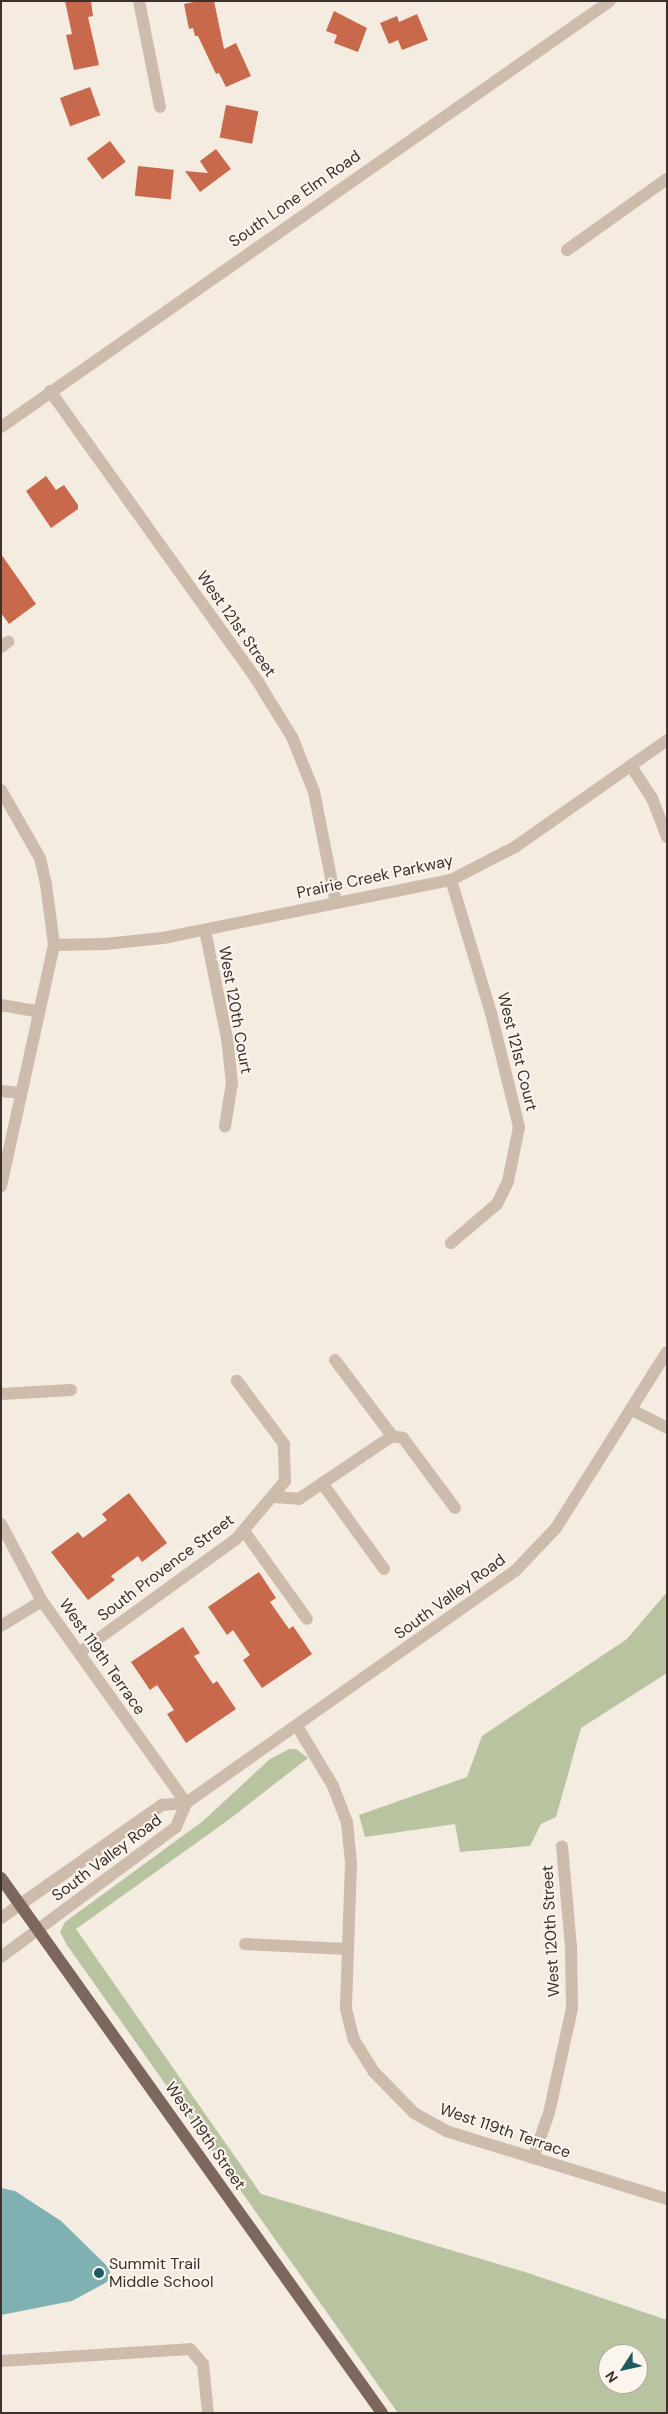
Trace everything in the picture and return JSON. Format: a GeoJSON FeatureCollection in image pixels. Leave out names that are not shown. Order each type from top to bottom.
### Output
{"type":"FeatureCollection","features":[{"type":"Feature","properties":{"kind":"main road","name":"West 119th Street"},"geometry":{"type":"LineString","coordinates":[[1,1878],[382,2413]]}},
{"type":"Feature","properties":{"kind":"street"},"geometry":{"type":"LineString","coordinates":[[139,1],[160,107]]}},
{"type":"Feature","properties":{"kind":"street","name":"South Lone Elm Road"},"geometry":{"type":"LineString","coordinates":[[1,427],[610,1]]}},
{"type":"Feature","properties":{"kind":"street"},"geometry":{"type":"LineString","coordinates":[[566,250],[667,179]]}},
{"type":"Feature","properties":{"kind":"street","name":"West 121st Street"},"geometry":{"type":"LineString","coordinates":[[50,391],[258,682],[292,737],[314,792],[336,903]]}},
{"type":"Feature","properties":{"kind":"street","name":"Prairie Creek Parkway"},"geometry":{"type":"LineString","coordinates":[[54,944],[137,942],[451,880],[508,851],[667,740]]}},
{"type":"Feature","properties":{"kind":"street"},"geometry":{"type":"LineString","coordinates":[[631,766],[652,798],[667,837]]}},
{"type":"Feature","properties":{"kind":"street"},"geometry":{"type":"LineString","coordinates":[[1,790],[40,858],[46,884],[54,944],[1,1186]]}},
{"type":"Feature","properties":{"kind":"street","name":"West 121st Court"},"geometry":{"type":"LineString","coordinates":[[451,880],[491,1013],[519,1127],[508,1181],[497,1204],[451,1243]]}},
{"type":"Feature","properties":{"kind":"street","name":"West 120th Court"},"geometry":{"type":"LineString","coordinates":[[205,930],[227,1038],[232,1083],[225,1126]]}},
{"type":"Feature","properties":{"kind":"street"},"geometry":{"type":"LineString","coordinates":[[1,1005],[39,1012]]}},
{"type":"Feature","properties":{"kind":"street"},"geometry":{"type":"LineString","coordinates":[[1,1091],[21,1094]]}},
{"type":"Feature","properties":{"kind":"street","name":"South Valley Road"},"geometry":{"type":"LineString","coordinates":[[1,1918],[162,1805],[186,1803],[515,1571],[539,1549],[556,1528],[667,1352]]}},
{"type":"Feature","properties":{"kind":"street"},"geometry":{"type":"LineString","coordinates":[[335,1360],[392,1436],[403,1438],[455,1508]]}},
{"type":"Feature","properties":{"kind":"street","name":"South Provence Street"},"geometry":{"type":"LineString","coordinates":[[80,1652],[244,1531],[285,1481],[284,1444],[237,1381]]}},
{"type":"Feature","properties":{"kind":"street"},"geometry":{"type":"LineString","coordinates":[[1,1394],[71,1390]]}},
{"type":"Feature","properties":{"kind":"street"},"geometry":{"type":"LineString","coordinates":[[632,1410],[667,1428]]}},
{"type":"Feature","properties":{"kind":"street"},"geometry":{"type":"LineString","coordinates":[[273,1497],[299,1499],[392,1436]]}},
{"type":"Feature","properties":{"kind":"street"},"geometry":{"type":"LineString","coordinates":[[322,1483],[384,1569]]}},
{"type":"Feature","properties":{"kind":"street","name":"West 119th Terrace"},"geometry":{"type":"LineString","coordinates":[[1,1524],[42,1600],[186,1803]]}},
{"type":"Feature","properties":{"kind":"street"},"geometry":{"type":"LineString","coordinates":[[244,1531],[307,1619]]}},
{"type":"Feature","properties":{"kind":"street"},"geometry":{"type":"LineString","coordinates":[[1,1626],[42,1600]]}},
{"type":"Feature","properties":{"kind":"street","name":"West 119th Terrace"},"geometry":{"type":"LineString","coordinates":[[297,1726],[334,1786],[347,1822],[351,1863],[344,1985],[349,2027],[374,2072],[387,2088],[414,2113],[438,2127],[667,2199]]}},
{"type":"Feature","properties":{"kind":"street","name":"South Valley Road"},"geometry":{"type":"LineString","coordinates":[[1,1957],[176,1827],[186,1803]]}},
{"type":"Feature","properties":{"kind":"street","name":"West 120th Street"},"geometry":{"type":"LineString","coordinates":[[533,2158],[549,2113],[572,2008],[571,1947],[562,1846]]}},
{"type":"Feature","properties":{"kind":"street"},"geometry":{"type":"LineString","coordinates":[[244,1944],[346,1948]]}},
{"type":"Feature","properties":{"kind":"street"},"geometry":{"type":"LineString","coordinates":[[1,2361],[190,2349],[203,2364],[208,2413]]}},
{"type":"Feature","properties":{"kind":"green space"},"geometry":{"type":"Polygon","coordinates":[[[667,1592],[667,1673],[581,1728],[556,1817],[541,1824],[530,1846],[460,1852],[455,1824],[365,1837],[359,1815],[467,1777],[482,1736],[627,1639],[667,1592]]]}},
{"type":"Feature","properties":{"kind":"green space"},"geometry":{"type":"Polygon","coordinates":[[[289,1749],[296,1749],[308,1758],[227,1821],[76,1929],[261,2194],[525,2272],[667,2320],[667,2413],[398,2413],[67,1945],[60,1932],[65,1922],[203,1821],[270,1759],[289,1749]]]}},
{"type":"Feature","properties":{"kind":"water"},"geometry":{"type":"Polygon","coordinates":[[[1,2188],[15,2191],[61,2221],[106,2265],[110,2272],[107,2282],[72,2301],[1,2315],[1,2188]]]}},
{"type":"Feature","properties":{"kind":"building"},"geometry":{"type":"Polygon","coordinates":[[[65,1],[91,1],[93,16],[88,17],[99,65],[74,70],[66,35],[72,34],[65,1]]]}},
{"type":"Feature","properties":{"kind":"building"},"geometry":{"type":"Polygon","coordinates":[[[198,1],[214,1],[224,49],[236,43],[251,76],[226,87],[219,73],[216,74],[198,36],[195,36],[193,28],[189,29],[184,4],[198,1]]]}},
{"type":"Feature","properties":{"kind":"building"},"geometry":{"type":"Polygon","coordinates":[[[334,11],[367,28],[358,52],[334,43],[337,35],[326,31],[334,11]]]}},
{"type":"Feature","properties":{"kind":"building"},"geometry":{"type":"Polygon","coordinates":[[[417,14],[428,40],[402,50],[398,40],[389,44],[380,23],[397,16],[399,22],[417,14]]]}},
{"type":"Feature","properties":{"kind":"building"},"geometry":{"type":"Polygon","coordinates":[[[90,87],[100,115],[70,126],[60,98],[90,87]]]}},
{"type":"Feature","properties":{"kind":"building"},"geometry":{"type":"Polygon","coordinates":[[[226,105],[258,111],[252,144],[220,137],[226,105]]]}},
{"type":"Feature","properties":{"kind":"building"},"geometry":{"type":"Polygon","coordinates":[[[110,141],[126,162],[102,179],[87,158],[110,141]]]}},
{"type":"Feature","properties":{"kind":"building"},"geometry":{"type":"Polygon","coordinates":[[[216,149],[231,169],[200,192],[185,171],[208,173],[200,161],[216,149]]]}},
{"type":"Feature","properties":{"kind":"building"},"geometry":{"type":"Polygon","coordinates":[[[138,166],[174,170],[171,200],[135,196],[138,166]]]}},
{"type":"Feature","properties":{"kind":"building"},"geometry":{"type":"Polygon","coordinates":[[[46,476],[56,490],[64,485],[78,505],[78,509],[51,528],[26,491],[46,476]]]}},
{"type":"Feature","properties":{"kind":"building"},"geometry":{"type":"Polygon","coordinates":[[[1,554],[36,604],[9,624],[1,613],[1,554]]]}},
{"type":"Feature","properties":{"kind":"building"},"geometry":{"type":"Polygon","coordinates":[[[129,1493],[167,1543],[142,1562],[138,1556],[111,1576],[115,1580],[88,1600],[51,1552],[78,1532],[83,1538],[107,1520],[102,1514],[129,1493]]]}},
{"type":"Feature","properties":{"kind":"building"},"geometry":{"type":"Polygon","coordinates":[[[259,1572],[276,1598],[270,1602],[289,1629],[293,1626],[312,1654],[262,1688],[243,1660],[250,1655],[233,1630],[227,1635],[208,1607],[259,1572]]]}},
{"type":"Feature","properties":{"kind":"building"},"geometry":{"type":"Polygon","coordinates":[[[183,1627],[200,1653],[194,1656],[213,1684],[217,1681],[236,1709],[186,1743],[167,1714],[174,1710],[157,1685],[150,1690],[131,1662],[183,1627]]]}},
{"type":"Feature","properties":{"kind":"place","name":"Summit Trail Middle School"},"geometry":{"type":"Point","coordinates":[99,2273]}}]}
